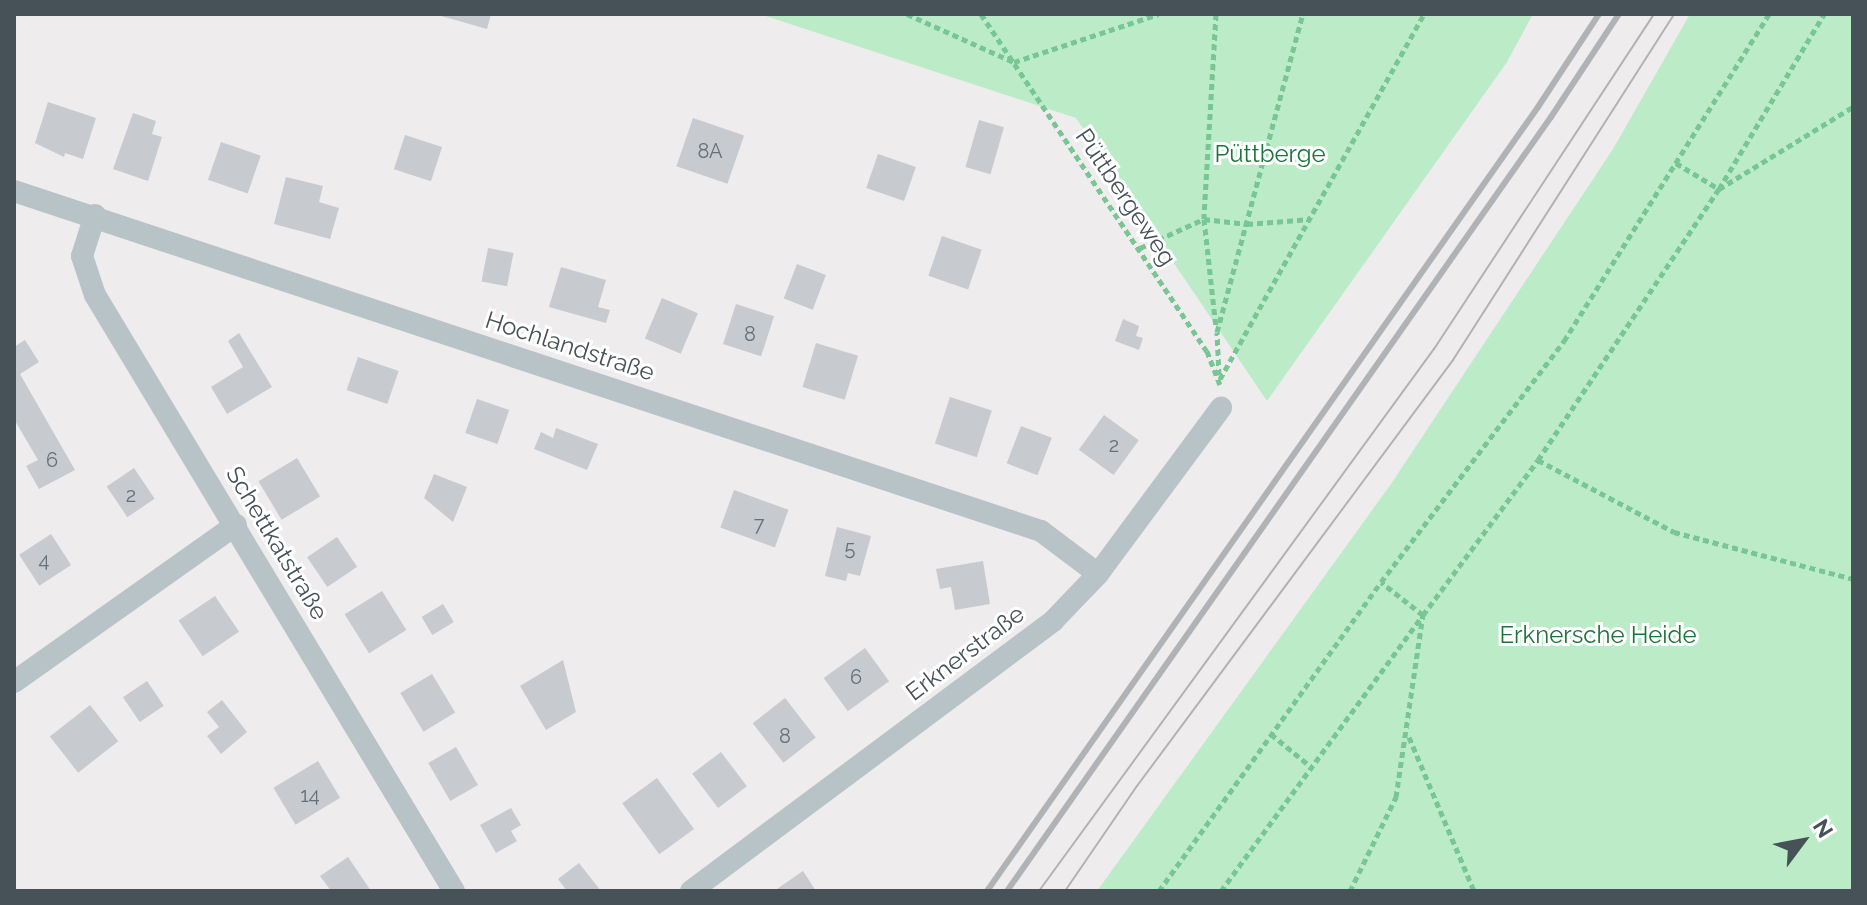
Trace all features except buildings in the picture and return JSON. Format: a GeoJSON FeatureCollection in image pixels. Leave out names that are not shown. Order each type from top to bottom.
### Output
{"type":"FeatureCollection","features":[{"type":"Feature","properties":{"kind":"street","name":"Hochlandstraße"},"geometry":{"type":"LineString","coordinates":[[15,193],[95,215],[1041,531],[1098,574]]}},
{"type":"Feature","properties":{"kind":"street","name":"Schettkatstraße"},"geometry":{"type":"LineString","coordinates":[[95,215],[82,256],[95,295],[454,891]]}},
{"type":"Feature","properties":{"kind":"street","name":"Erknerstraße"},"geometry":{"type":"LineString","coordinates":[[691,891],[1053,621],[1098,574],[1221,408]]}},
{"type":"Feature","properties":{"kind":"street"},"geometry":{"type":"LineString","coordinates":[[14,682],[236,525]]}},
{"type":"Feature","properties":{"kind":"path"},"geometry":{"type":"LineString","coordinates":[[907,14],[1014,62],[1158,14]]}},
{"type":"Feature","properties":{"kind":"path","name":"Püttbergeweg"},"geometry":{"type":"LineString","coordinates":[[981,14],[1207,351],[1220,380],[1221,408]]}},
{"type":"Feature","properties":{"kind":"path"},"geometry":{"type":"LineString","coordinates":[[1216,14],[1204,219],[1220,380]]}},
{"type":"Feature","properties":{"kind":"path"},"geometry":{"type":"LineString","coordinates":[[1217,332],[1303,14]]}},
{"type":"Feature","properties":{"kind":"path"},"geometry":{"type":"LineString","coordinates":[[1220,380],[1424,14]]}},
{"type":"Feature","properties":{"kind":"path"},"geometry":{"type":"LineString","coordinates":[[1159,891],[1381,582],[1564,341],[1769,14]]}},
{"type":"Feature","properties":{"kind":"path"},"geometry":{"type":"LineString","coordinates":[[1221,891],[1538,460],[1719,189],[1824,14]]}},
{"type":"Feature","properties":{"kind":"path"},"geometry":{"type":"LineString","coordinates":[[1719,189],[1853,107]]}},
{"type":"Feature","properties":{"kind":"path"},"geometry":{"type":"LineString","coordinates":[[1676,163],[1719,189]]}},
{"type":"Feature","properties":{"kind":"path"},"geometry":{"type":"LineString","coordinates":[[1140,248],[1204,219],[1247,224],[1310,219]]}},
{"type":"Feature","properties":{"kind":"path"},"geometry":{"type":"LineString","coordinates":[[1538,460],[1674,532],[1853,579]]}},
{"type":"Feature","properties":{"kind":"path"},"geometry":{"type":"LineString","coordinates":[[1381,582],[1423,615]]}},
{"type":"Feature","properties":{"kind":"path"},"geometry":{"type":"LineString","coordinates":[[1350,891],[1396,797],[1408,735],[1423,615]]}},
{"type":"Feature","properties":{"kind":"path"},"geometry":{"type":"LineString","coordinates":[[1271,734],[1310,766]]}},
{"type":"Feature","properties":{"kind":"path"},"geometry":{"type":"LineString","coordinates":[[1408,735],[1474,891]]}},
{"type":"Feature","properties":{"kind":"green space","name":"Püttberge"},"geometry":{"type":"Polygon","coordinates":[[[760,14],[1533,14],[1507,62],[1267,401],[1076,118],[760,14]]]}},
{"type":"Feature","properties":{"kind":"green space","name":"Erknersche Heide"},"geometry":{"type":"Polygon","coordinates":[[[1690,14],[1853,14],[1853,891],[1097,891],[1391,484],[1613,149],[1690,14]]]}},
{"type":"Feature","properties":{"kind":"tram line"},"geometry":{"type":"LineString","coordinates":[[1039,891],[1434,349],[1654,14]]}},
{"type":"Feature","properties":{"kind":"tram line"},"geometry":{"type":"LineString","coordinates":[[1065,891],[1137,786],[1453,360],[1674,14]]}},
{"type":"Feature","properties":{"kind":"railway"},"geometry":{"type":"LineString","coordinates":[[987,891],[1538,107],[1599,14]]}},
{"type":"Feature","properties":{"kind":"railway"},"geometry":{"type":"LineString","coordinates":[[1007,891],[1551,117],[1619,14]]}}]}
